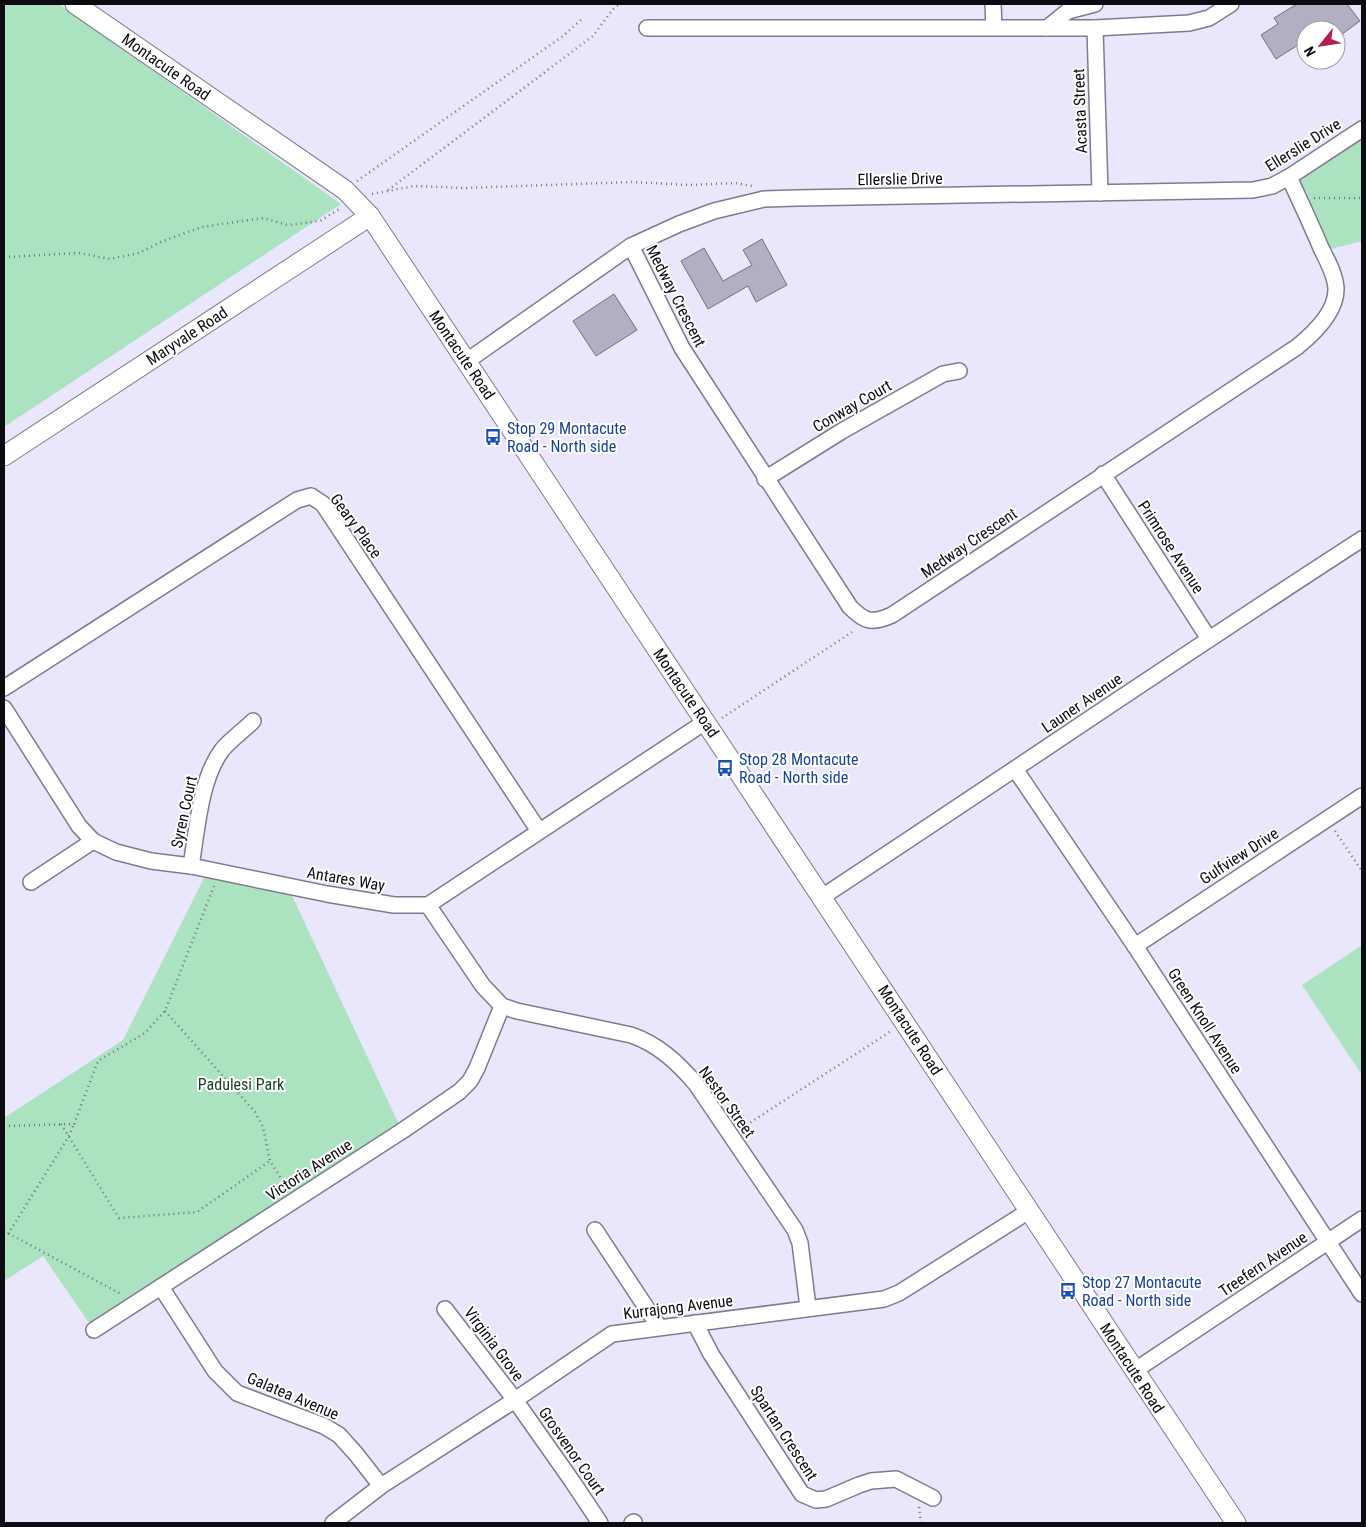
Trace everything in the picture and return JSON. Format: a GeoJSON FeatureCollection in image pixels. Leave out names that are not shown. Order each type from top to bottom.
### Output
{"type":"FeatureCollection","features":[{"type":"Feature","properties":{"kind":"main road","name":"Montacute Road"},"geometry":{"type":"LineString","coordinates":[[75,4],[348,194],[370,216],[1236,1523]]}},
{"type":"Feature","properties":{"kind":"main road","name":"Maryvale Road"},"geometry":{"type":"LineString","coordinates":[[4,456],[370,216]]}},
{"type":"Feature","properties":{"kind":"street"},"geometry":{"type":"LineString","coordinates":[[993,4],[994,27]]}},
{"type":"Feature","properties":{"kind":"street"},"geometry":{"type":"LineString","coordinates":[[1047,28],[1068,11],[1095,4]]}},
{"type":"Feature","properties":{"kind":"street"},"geometry":{"type":"LineString","coordinates":[[647,28],[1095,28],[1189,23],[1209,18],[1231,4]]}},
{"type":"Feature","properties":{"kind":"street","name":"Acasta Street"},"geometry":{"type":"LineString","coordinates":[[1095,28],[1100,193]]}},
{"type":"Feature","properties":{"kind":"street","name":"Ellerslie Drive"},"geometry":{"type":"LineString","coordinates":[[467,361],[631,246],[714,210],[764,199],[1253,190],[1272,186],[1289,177],[1362,128]]}},
{"type":"Feature","properties":{"kind":"street","name":"Medway Crescent"},"geometry":{"type":"LineString","coordinates":[[631,246],[682,348],[850,607],[859,616],[869,621],[879,621],[892,615],[1297,347],[1317,329],[1328,313],[1334,300],[1336,288],[1332,270],[1289,177]]}},
{"type":"Feature","properties":{"kind":"street","name":"Conway Court"},"geometry":{"type":"LineString","coordinates":[[766,479],[842,431],[943,374],[959,371]]}},
{"type":"Feature","properties":{"kind":"street","name":"Primrose Avenue"},"geometry":{"type":"LineString","coordinates":[[1103,474],[1208,639]]}},
{"type":"Feature","properties":{"kind":"street","name":"Geary Place"},"geometry":{"type":"LineString","coordinates":[[4,688],[297,500],[311,496],[322,504],[539,830]]}},
{"type":"Feature","properties":{"kind":"street","name":"Launer Avenue"},"geometry":{"type":"LineString","coordinates":[[822,897],[1208,639],[1362,539]]}},
{"type":"Feature","properties":{"kind":"street","name":"Antares Way"},"geometry":{"type":"LineString","coordinates":[[4,708],[79,826],[93,841],[116,852],[346,897],[394,905],[428,905]]}},
{"type":"Feature","properties":{"kind":"street","name":"Syren Court"},"geometry":{"type":"LineString","coordinates":[[192,866],[205,788],[211,771],[222,750],[253,722]]}},
{"type":"Feature","properties":{"kind":"street"},"geometry":{"type":"LineString","coordinates":[[502,1006],[483,986],[428,905],[539,830],[707,725]]}},
{"type":"Feature","properties":{"kind":"street","name":"Green Knoll Avenue"},"geometry":{"type":"LineString","coordinates":[[1015,769],[1135,946],[1362,1294]]}},
{"type":"Feature","properties":{"kind":"street","name":"Gulfview Drive"},"geometry":{"type":"LineString","coordinates":[[1135,946],[1362,796]]}},
{"type":"Feature","properties":{"kind":"street"},"geometry":{"type":"LineString","coordinates":[[31,882],[93,841]]}},
{"type":"Feature","properties":{"kind":"street","name":"Nestor Street"},"geometry":{"type":"LineString","coordinates":[[502,1006],[517,1011],[631,1035],[649,1042],[687,1075],[795,1230],[800,1243],[808,1307]]}},
{"type":"Feature","properties":{"kind":"street","name":"Victoria Avenue"},"geometry":{"type":"LineString","coordinates":[[94,1330],[459,1092],[470,1081],[477,1068],[502,1006]]}},
{"type":"Feature","properties":{"kind":"street","name":"Kurrajong Avenue"},"geometry":{"type":"LineString","coordinates":[[333,1523],[381,1486],[612,1334],[659,1326],[884,1298],[899,1292],[1030,1211]]}},
{"type":"Feature","properties":{"kind":"street","name":"Treefern Avenue"},"geometry":{"type":"LineString","coordinates":[[1134,1371],[1362,1219]]}},
{"type":"Feature","properties":{"kind":"street"},"geometry":{"type":"LineString","coordinates":[[595,1230],[659,1326]]}},
{"type":"Feature","properties":{"kind":"street","name":"Galatea Avenue"},"geometry":{"type":"LineString","coordinates":[[162,1287],[215,1371],[237,1393],[324,1426],[340,1435],[381,1486]]}},
{"type":"Feature","properties":{"kind":"street","name":"Virginia Grove"},"geometry":{"type":"LineString","coordinates":[[445,1309],[514,1400]]}},
{"type":"Feature","properties":{"kind":"street","name":"Spartan Crescent"},"geometry":{"type":"LineString","coordinates":[[695,1323],[711,1354],[802,1494],[816,1500],[826,1499],[859,1484],[896,1479],[933,1498]]}},
{"type":"Feature","properties":{"kind":"street","name":"Grosvenor Court"},"geometry":{"type":"LineString","coordinates":[[514,1400],[600,1523]]}},
{"type":"Feature","properties":{"kind":"path"},"geometry":{"type":"LineString","coordinates":[[385,192],[593,36],[613,9],[620,4]]}},
{"type":"Feature","properties":{"kind":"path"},"geometry":{"type":"LineString","coordinates":[[4,257],[80,253],[110,259],[138,253],[163,241],[202,227],[263,218],[288,225],[320,221],[336,212],[348,194],[563,36],[581,20]]}},
{"type":"Feature","properties":{"kind":"path"},"geometry":{"type":"LineString","coordinates":[[348,194],[385,192],[414,186],[465,188],[632,182],[688,185],[736,183],[753,186]]}},
{"type":"Feature","properties":{"kind":"path"},"geometry":{"type":"LineString","coordinates":[[1300,202],[1314,198],[1362,198]]}},
{"type":"Feature","properties":{"kind":"path"},"geometry":{"type":"LineString","coordinates":[[707,725],[869,621]]}},
{"type":"Feature","properties":{"kind":"path"},"geometry":{"type":"LineString","coordinates":[[1327,819],[1362,871]]}},
{"type":"Feature","properties":{"kind":"path"},"geometry":{"type":"LineString","coordinates":[[8,1234],[69,1136],[98,1061],[145,1033],[165,1011],[216,881]]}},
{"type":"Feature","properties":{"kind":"path"},"geometry":{"type":"LineString","coordinates":[[165,1011],[255,1112],[264,1127],[270,1161],[284,1183]]}},
{"type":"Feature","properties":{"kind":"path"},"geometry":{"type":"LineString","coordinates":[[730,1135],[893,1030]]}},
{"type":"Feature","properties":{"kind":"path"},"geometry":{"type":"LineString","coordinates":[[62,1124],[119,1218],[197,1212],[270,1161]]}},
{"type":"Feature","properties":{"kind":"path"},"geometry":{"type":"LineString","coordinates":[[4,1126],[74,1124]]}},
{"type":"Feature","properties":{"kind":"path"},"geometry":{"type":"LineString","coordinates":[[4,1231],[127,1298]]}},
{"type":"Feature","properties":{"kind":"green space"},"geometry":{"type":"Polygon","coordinates":[[[4,4],[59,4],[341,204],[4,427],[4,4]]]}},
{"type":"Feature","properties":{"kind":"green space"},"geometry":{"type":"Polygon","coordinates":[[[1362,129],[1362,241],[1323,251],[1289,177],[1362,129]]]}},
{"type":"Feature","properties":{"kind":"green space","name":"Padulesi Park"},"geometry":{"type":"Polygon","coordinates":[[[208,870],[287,885],[402,1131],[94,1330],[43,1256],[4,1281],[4,1118],[123,1040],[208,870]]]}},
{"type":"Feature","properties":{"kind":"green space"},"geometry":{"type":"Polygon","coordinates":[[[1362,945],[1362,1075],[1302,985],[1362,945]]]}},
{"type":"Feature","properties":{"kind":"building"},"geometry":{"type":"Polygon","coordinates":[[[1297,4],[1347,4],[1360,21],[1346,31],[1346,20],[1296,20],[1296,46],[1276,59],[1261,35],[1278,24],[1274,18],[1297,4]]]}},
{"type":"Feature","properties":{"kind":"building"},"geometry":{"type":"Polygon","coordinates":[[[762,239],[787,285],[756,302],[748,286],[708,309],[681,261],[704,248],[723,281],[752,265],[743,250],[762,239]]]}},
{"type":"Feature","properties":{"kind":"building"},"geometry":{"type":"Polygon","coordinates":[[[614,294],[637,330],[596,356],[573,321],[614,294]]]}},
{"type":"Feature","properties":{"kind":"place","name":"Stop 29 Montacute Road - North side"},"geometry":{"type":"Point","coordinates":[493,437]}},
{"type":"Feature","properties":{"kind":"place","name":"Stop 28 Montacute Road - North side"},"geometry":{"type":"Point","coordinates":[725,768]}},
{"type":"Feature","properties":{"kind":"place","name":"Stop 27 Montacute Road - North side"},"geometry":{"type":"Point","coordinates":[1068,1291]}}]}
